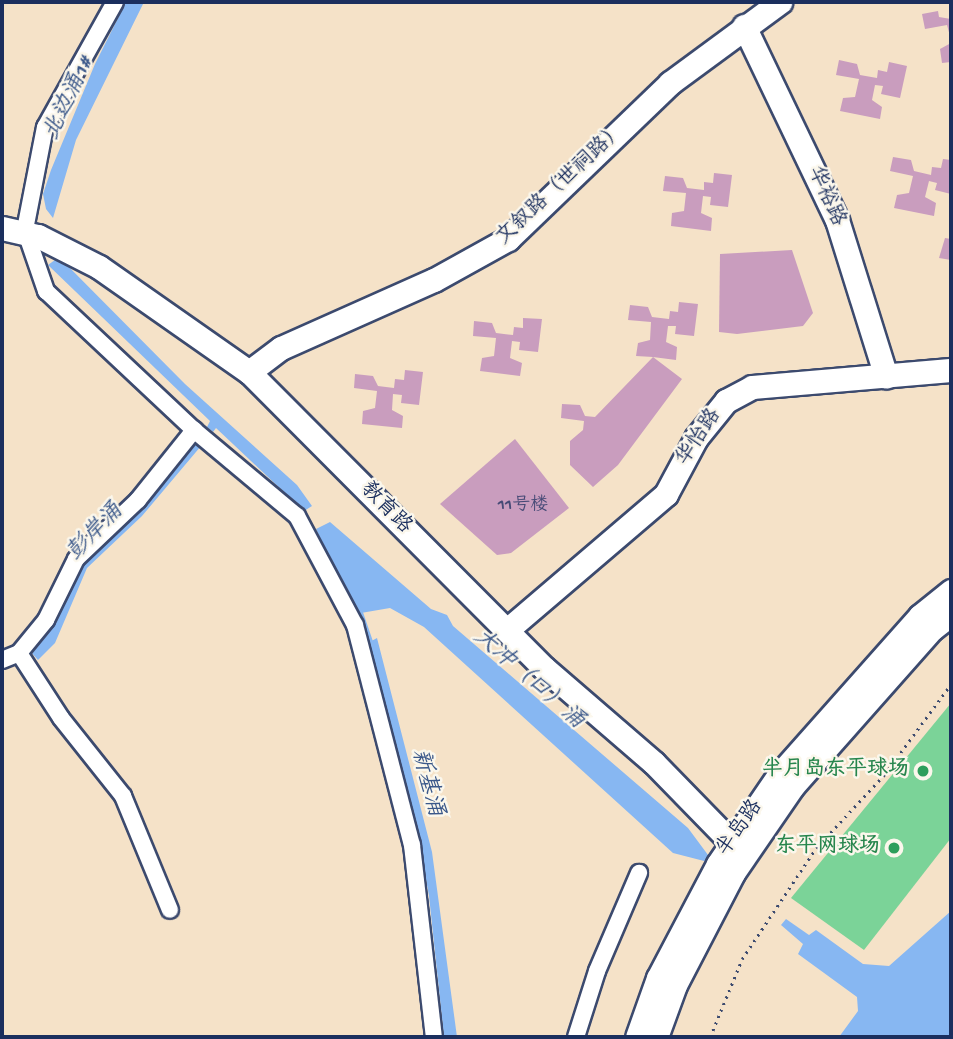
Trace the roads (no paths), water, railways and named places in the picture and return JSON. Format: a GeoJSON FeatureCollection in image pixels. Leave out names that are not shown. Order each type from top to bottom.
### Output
{"type":"FeatureCollection","features":[{"type":"Feature","properties":{"kind":"street"},"geometry":{"type":"LineString","coordinates":[[115,2],[45,127],[13,229],[46,291],[194,430],[297,516],[355,625],[412,845],[434,1037]]}},
{"type":"Feature","properties":{"kind":"street","name":"文叙路（世祠路）"},"geometry":{"type":"LineString","coordinates":[[249,372],[281,348],[434,280],[508,239],[670,83],[780,2]]}},
{"type":"Feature","properties":{"kind":"street","name":"华裕路"},"geometry":{"type":"LineString","coordinates":[[744,26],[836,220],[886,376]]}},
{"type":"Feature","properties":{"kind":"street","name":"教育路"},"geometry":{"type":"LineString","coordinates":[[13,229],[99,268],[249,372],[506,630],[654,763],[732,843]]}},
{"type":"Feature","properties":{"kind":"street","name":"华怡路"},"geometry":{"type":"LineString","coordinates":[[506,630],[666,494],[696,438],[726,401],[752,387],[951,370]]}},
{"type":"Feature","properties":{"kind":"street"},"geometry":{"type":"LineString","coordinates":[[2,660],[19,653],[46,620],[76,559],[138,500],[194,430]]}},
{"type":"Feature","properties":{"kind":"street","name":"半岛路"},"geometry":{"type":"LineString","coordinates":[[637,1037],[658,978],[732,843],[778,776],[920,616],[951,591]]}},
{"type":"Feature","properties":{"kind":"street","name":"半岛路"},"geometry":{"type":"LineString","coordinates":[[656,1037],[675,985],[733,873],[792,788],[932,629],[951,614]]}},
{"type":"Feature","properties":{"kind":"street"},"geometry":{"type":"LineString","coordinates":[[19,653],[61,718],[123,796],[170,909]]}},
{"type":"Feature","properties":{"kind":"street"},"geometry":{"type":"LineString","coordinates":[[576,1037],[597,971],[639,873]]}},
{"type":"Feature","properties":{"kind":"water"},"geometry":{"type":"Polygon","coordinates":[[[126,2],[144,2],[76,140],[53,218],[46,209],[43,194],[51,170],[95,64],[126,2]]]}},
{"type":"Feature","properties":{"kind":"water"},"geometry":{"type":"Polygon","coordinates":[[[59,257],[185,384],[297,485],[312,506],[304,511],[216,428],[213,432],[207,427],[210,421],[48,265],[59,257]]]}},
{"type":"Feature","properties":{"kind":"water"},"geometry":{"type":"Polygon","coordinates":[[[195,441],[201,446],[142,516],[87,568],[55,643],[38,660],[30,651],[55,622],[77,566],[144,502],[195,441]]]}},
{"type":"Feature","properties":{"kind":"water"},"geometry":{"type":"Polygon","coordinates":[[[330,522],[431,609],[447,615],[453,626],[688,828],[711,859],[708,862],[673,853],[424,627],[390,608],[355,614],[316,529],[330,522]]]}},
{"type":"Feature","properties":{"kind":"water"},"geometry":{"type":"Polygon","coordinates":[[[377,638],[432,852],[457,1037],[444,1037],[429,896],[415,820],[366,644],[377,638]]]}},
{"type":"Feature","properties":{"kind":"water"},"geometry":{"type":"Polygon","coordinates":[[[951,911],[951,1037],[839,1037],[858,1011],[857,997],[798,954],[803,944],[781,925],[786,919],[809,935],[816,930],[863,964],[889,966],[951,911]]]}},
{"type":"Feature","properties":{"kind":"waterway","name":"新基涌"},"geometry":{"type":"LineString","coordinates":[[359,608],[372,646]]}},
{"type":"Feature","properties":{"kind":"place","name":"半月岛东平球场"},"geometry":{"type":"Point","coordinates":[923,771]}},
{"type":"Feature","properties":{"kind":"place","name":"东平网球场"},"geometry":{"type":"Point","coordinates":[894,848]}},
{"type":"Feature","properties":{"kind":"water label","name":"北边涌1#"},"geometry":{"type":"Point","coordinates":[70,99]}},
{"type":"Feature","properties":{"kind":"water label","name":"彭岸涌"},"geometry":{"type":"Point","coordinates":[96,533]}},
{"type":"Feature","properties":{"kind":"water label","name":"大冲（口）涌"},"geometry":{"type":"Point","coordinates":[528,680]}}]}
